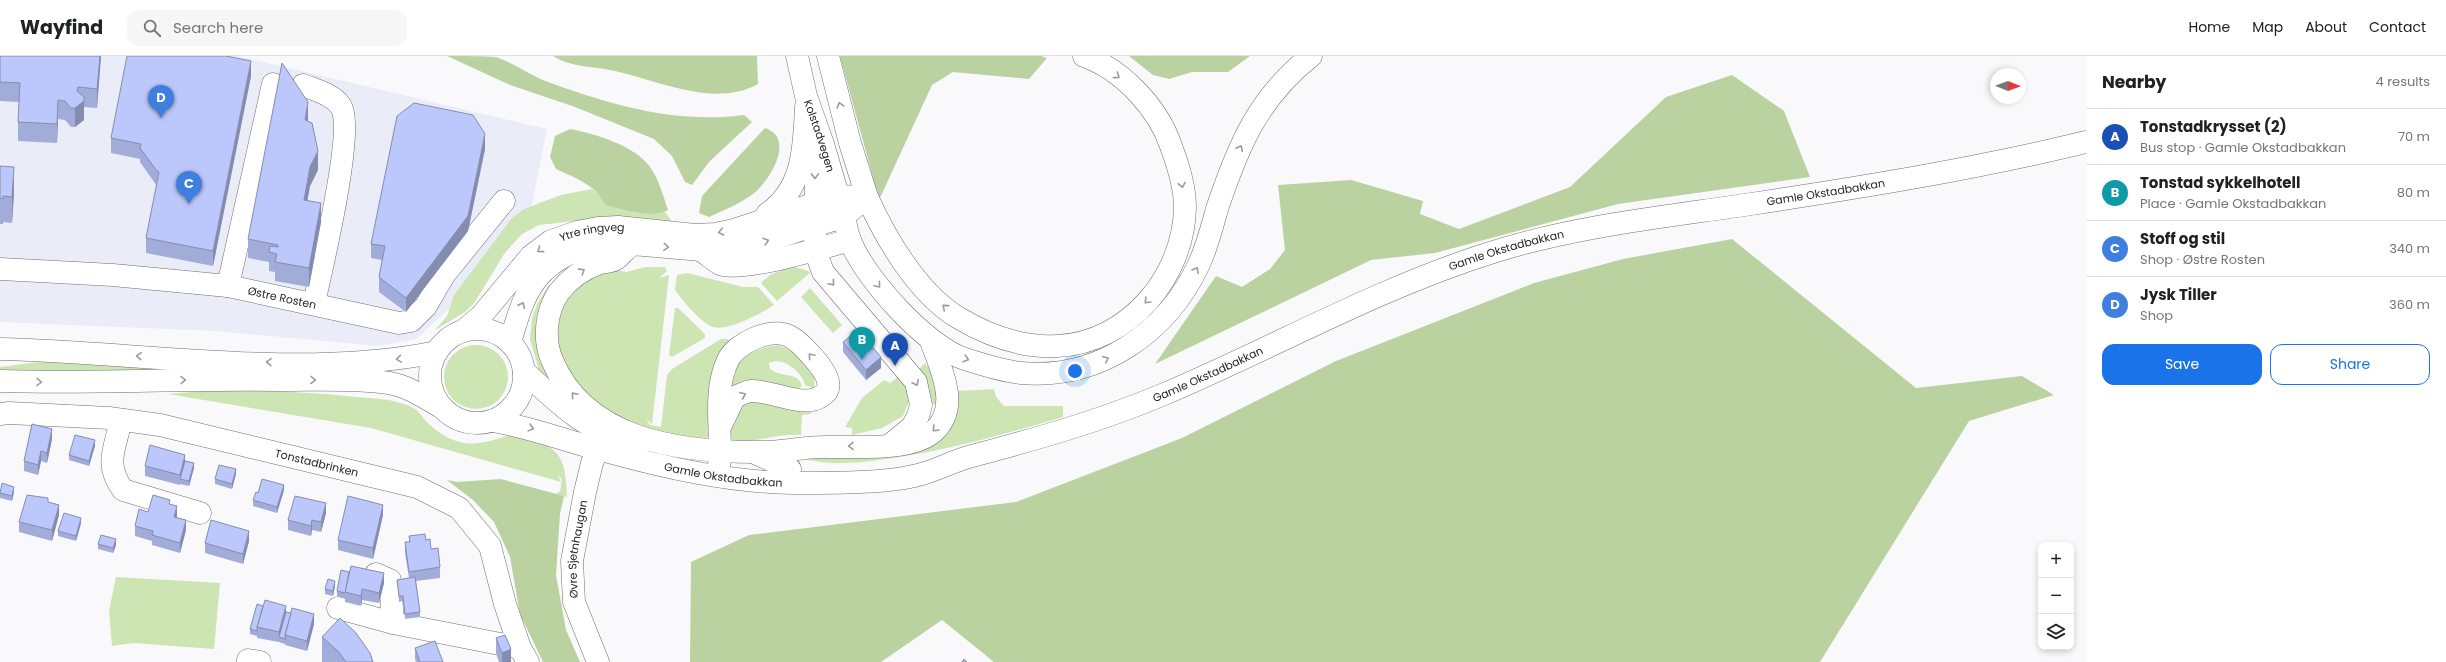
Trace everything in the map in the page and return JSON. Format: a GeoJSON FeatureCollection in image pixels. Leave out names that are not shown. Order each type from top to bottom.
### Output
{"type":"FeatureCollection","features":[{"type":"Feature","properties":{"kind":"main road","name":"Kolstadvegen"},"geometry":{"type":"LineString","coordinates":[[797,56],[806,96],[824,144],[850,240],[873,278],[895,305],[931,341]]}},
{"type":"Feature","properties":{"kind":"main road"},"geometry":{"type":"LineString","coordinates":[[828,56],[850,143],[868,197],[893,247],[910,270],[936,299],[956,316],[985,332],[1031,344],[1058,346],[1087,340],[1111,330],[1131,316],[1166,278],[1176,256],[1183,232],[1185,205],[1183,185],[1164,129],[1145,101],[1126,83],[1084,56]]}},
{"type":"Feature","properties":{"kind":"main road"},"geometry":{"type":"LineString","coordinates":[[931,341],[960,358],[994,368],[1022,373],[1048,373],[1075,369],[1103,361],[1147,334],[1170,312],[1200,263],[1235,157],[1251,123],[1268,98],[1290,73],[1311,56]]}},
{"type":"Feature","properties":{"kind":"main road"},"geometry":{"type":"LineString","coordinates":[[228,286],[273,84]]}},
{"type":"Feature","properties":{"kind":"main road"},"geometry":{"type":"LineString","coordinates":[[303,86],[326,94],[341,106],[346,124],[342,159],[314,303]]}},
{"type":"Feature","properties":{"kind":"main road"},"geometry":{"type":"LineString","coordinates":[[806,96],[814,149],[816,202],[814,250],[823,272],[908,370],[916,382],[921,406],[918,416],[912,427],[890,445]]}},
{"type":"Feature","properties":{"kind":"main road","name":"Ytre ringveg"},"geometry":{"type":"LineString","coordinates":[[758,220],[773,210],[788,195],[796,180],[804,150],[806,96]]}},
{"type":"Feature","properties":{"kind":"main road","name":"Gamle Okstadbakkan"},"geometry":{"type":"LineString","coordinates":[[719,463],[790,483],[860,481],[923,474],[957,460],[1051,436],[1160,396],[1398,288],[1490,253],[1565,234],[1632,221],[1893,183],[2086,142]]}},
{"type":"Feature","properties":{"kind":"main road","name":"Ytre ringveg"},"geometry":{"type":"LineString","coordinates":[[510,342],[518,314],[529,290],[539,276],[558,260],[580,250],[600,246],[631,245],[700,250],[735,249],[754,245],[815,225],[841,206],[868,197]]}},
{"type":"Feature","properties":{"kind":"main road","name":"Østre Rosten"},"geometry":{"type":"LineString","coordinates":[[0,269],[113,275],[228,286],[314,303],[342,312],[399,324],[410,321],[426,306],[444,275],[504,201]]}},
{"type":"Feature","properties":{"kind":"main road","name":"Ytre ringveg"},"geometry":{"type":"LineString","coordinates":[[463,331],[481,316],[531,256],[551,242],[577,232],[598,228],[618,227],[702,234],[734,230],[758,220],[816,202],[841,206]]}},
{"type":"Feature","properties":{"kind":"main road","name":"Ytre ringveg"},"geometry":{"type":"LineString","coordinates":[[700,250],[721,264],[758,263],[850,240]]}},
{"type":"Feature","properties":{"kind":"main road"},"geometry":{"type":"LineString","coordinates":[[631,245],[615,260],[588,268],[572,278],[558,293],[551,308],[547,326],[549,352],[555,369],[602,435],[648,440],[719,463],[757,452],[804,447],[890,445],[922,439],[933,432],[942,422],[948,397],[943,374],[931,341]]}},
{"type":"Feature","properties":{"kind":"main road"},"geometry":{"type":"LineString","coordinates":[[0,381],[82,382],[223,379],[357,380],[390,383],[403,387],[441,407],[452,416],[465,422],[479,424],[493,421],[507,414],[517,402],[524,387],[524,370],[520,355],[510,342],[500,335],[488,330],[476,329],[463,331],[453,336],[437,352],[431,365],[430,380],[434,394],[441,407]]}},
{"type":"Feature","properties":{"kind":"main road"},"geometry":{"type":"LineString","coordinates":[[719,463],[721,425],[718,407],[728,360],[745,343],[768,335],[789,336],[801,345],[825,374],[828,382],[828,391],[817,400],[806,401],[751,391],[734,398],[721,425]]}},
{"type":"Feature","properties":{"kind":"main road"},"geometry":{"type":"LineString","coordinates":[[0,349],[222,361],[321,363],[393,360],[437,352]]}},
{"type":"Feature","properties":{"kind":"main road","name":"Gamle Okstadbakkan"},"geometry":{"type":"LineString","coordinates":[[524,370],[569,412],[602,435],[672,468],[719,463],[790,469],[861,468],[921,460],[957,460]]}},
{"type":"Feature","properties":{"kind":"main road","name":"Tonstadbrinken"},"geometry":{"type":"LineString","coordinates":[[0,414],[58,415],[160,425],[416,486],[459,508],[490,546],[505,604],[524,655]]}},
{"type":"Feature","properties":{"kind":"main road"},"geometry":{"type":"LineString","coordinates":[[121,420],[111,466],[115,479],[123,490],[200,513]]}},
{"type":"Feature","properties":{"kind":"main road","name":"Gamle Okstadbakkan"},"geometry":{"type":"LineString","coordinates":[[493,421],[528,427],[602,435]]}},
{"type":"Feature","properties":{"kind":"main road","name":"Øvre Sjetnhaugan"},"geometry":{"type":"LineString","coordinates":[[598,662],[574,602],[572,561],[585,492],[592,463],[602,435]]}},
{"type":"Feature","properties":{"kind":"main road"},"geometry":{"type":"LineString","coordinates":[[757,452],[790,469]]}},
{"type":"Feature","properties":{"kind":"main road"},"geometry":{"type":"LineString","coordinates":[[376,574],[390,580],[393,622]]}},
{"type":"Feature","properties":{"kind":"main road"},"geometry":{"type":"LineString","coordinates":[[338,608],[524,655]]}},
{"type":"Feature","properties":{"kind":"shaded area"},"geometry":{"type":"Polygon","coordinates":[[[0,56],[238,56],[547,129],[532,204],[451,307],[416,339],[378,346],[216,331],[0,322],[0,56]]]}},
{"type":"Feature","properties":{"kind":"green space"},"geometry":{"type":"Polygon","coordinates":[[[447,56],[496,57],[548,82],[620,105],[669,115],[719,117],[744,115],[752,122],[709,162],[692,185],[685,182],[672,156],[654,139],[575,107],[510,85],[447,56]]]}},
{"type":"Feature","properties":{"kind":"green space"},"geometry":{"type":"Polygon","coordinates":[[[553,56],[757,56],[758,84],[741,91],[723,94],[705,93],[668,86],[607,69],[576,65],[553,56]]]}},
{"type":"Feature","properties":{"kind":"green space"},"geometry":{"type":"Polygon","coordinates":[[[840,56],[1041,56],[1047,58],[1029,79],[953,72],[932,85],[879,200],[840,56]]]}},
{"type":"Feature","properties":{"kind":"green space"},"geometry":{"type":"Polygon","coordinates":[[[1129,56],[1250,56],[1228,72],[1192,72],[1169,79],[1153,75],[1129,56]]]}},
{"type":"Feature","properties":{"kind":"green space"},"geometry":{"type":"Polygon","coordinates":[[[1732,75],[1784,111],[1810,177],[1618,204],[1435,253],[1371,260],[1155,364],[1216,276],[1242,287],[1270,269],[1285,250],[1278,185],[1351,180],[1423,201],[1420,214],[1459,229],[1570,187],[1666,97],[1732,75]]]}},
{"type":"Feature","properties":{"kind":"green space"},"geometry":{"type":"Polygon","coordinates":[[[765,128],[774,133],[779,141],[779,150],[777,160],[772,170],[760,188],[743,201],[709,217],[699,213],[702,196],[765,128]]]}},
{"type":"Feature","properties":{"kind":"green space"},"geometry":{"type":"Polygon","coordinates":[[[570,129],[602,137],[635,153],[650,167],[656,177],[668,210],[654,214],[628,211],[605,205],[597,192],[591,187],[556,169],[550,157],[555,136],[570,129]]]}},
{"type":"Feature","properties":{"kind":"green space"},"geometry":{"type":"Polygon","coordinates":[[[592,189],[601,196],[605,205],[645,212],[665,212],[673,223],[593,219],[539,225],[522,234],[504,254],[475,302],[465,312],[435,330],[447,316],[454,295],[512,218],[524,209],[561,195],[592,189]]]}},
{"type":"Feature","properties":{"kind":"green space"},"geometry":{"type":"Polygon","coordinates":[[[1732,239],[1916,388],[2022,376],[2054,395],[1969,421],[1820,662],[994,662],[942,620],[881,662],[690,662],[691,562],[749,535],[1016,502],[1182,438],[1336,361],[1534,283],[1623,259],[1732,239]]]}},
{"type":"Feature","properties":{"kind":"green space"},"geometry":{"type":"Polygon","coordinates":[[[792,266],[811,272],[777,301],[761,283],[770,275],[792,266]]]}},
{"type":"Feature","properties":{"kind":"green space"},"geometry":{"type":"Polygon","coordinates":[[[646,267],[665,267],[667,271],[659,278],[669,275],[652,424],[646,419],[650,425],[661,427],[667,375],[672,369],[721,339],[728,339],[731,343],[709,434],[705,441],[640,428],[603,411],[568,373],[560,359],[557,323],[562,307],[573,289],[588,276],[613,269],[626,272],[646,267]]]}},
{"type":"Feature","properties":{"kind":"green space"},"geometry":{"type":"Polygon","coordinates":[[[687,273],[743,287],[758,287],[774,305],[753,317],[735,324],[719,328],[713,327],[697,316],[675,290],[677,275],[687,273]]]}},
{"type":"Feature","properties":{"kind":"green space"},"geometry":{"type":"Polygon","coordinates":[[[549,285],[551,286],[561,389],[540,374],[530,339],[532,318],[537,304],[549,285]]]}},
{"type":"Feature","properties":{"kind":"green space"},"geometry":{"type":"Polygon","coordinates":[[[810,288],[842,325],[833,333],[801,297],[810,288]]]}},
{"type":"Feature","properties":{"kind":"green space"},"geometry":{"type":"Polygon","coordinates":[[[675,308],[678,308],[705,334],[705,338],[672,357],[669,355],[675,308]]]}},
{"type":"Feature","properties":{"kind":"green space"},"geometry":{"type":"Polygon","coordinates":[[[476,345],[494,351],[502,359],[508,377],[502,395],[494,403],[476,409],[458,403],[450,395],[444,377],[450,359],[458,351],[476,345]]]}},
{"type":"Feature","properties":{"kind":"green space"},"geometry":{"type":"Polygon","coordinates":[[[778,345],[795,352],[815,377],[814,388],[805,385],[800,375],[791,366],[786,363],[774,361],[769,363],[770,369],[774,372],[797,378],[802,386],[794,392],[726,395],[731,375],[735,367],[742,360],[749,354],[758,350],[778,345]]]}},
{"type":"Feature","properties":{"kind":"green space"},"geometry":{"type":"Polygon","coordinates":[[[47,361],[158,369],[156,371],[0,371],[0,367],[47,361]]]}},
{"type":"Feature","properties":{"kind":"green space"},"geometry":{"type":"Polygon","coordinates":[[[925,363],[937,380],[939,404],[933,404],[927,383],[917,371],[925,363]]]}},
{"type":"Feature","properties":{"kind":"green space"},"geometry":{"type":"Polygon","coordinates":[[[902,374],[910,399],[903,416],[882,428],[852,435],[852,428],[845,427],[862,398],[884,380],[890,383],[902,374]]]}},
{"type":"Feature","properties":{"kind":"green space"},"geometry":{"type":"Polygon","coordinates":[[[994,389],[996,397],[1004,406],[1063,406],[1063,417],[972,442],[902,457],[851,463],[831,463],[812,461],[803,458],[911,450],[957,391],[994,389]]]}},
{"type":"Feature","properties":{"kind":"green space"},"geometry":{"type":"Polygon","coordinates":[[[216,390],[269,391],[388,400],[407,405],[415,409],[439,432],[459,442],[488,442],[509,435],[536,442],[554,451],[560,458],[564,467],[567,497],[556,494],[560,491],[562,480],[557,473],[561,482],[371,428],[168,394],[216,390]]]}},
{"type":"Feature","properties":{"kind":"green space"},"geometry":{"type":"Polygon","coordinates":[[[750,399],[811,408],[811,414],[802,415],[801,435],[784,435],[749,441],[732,442],[731,427],[733,417],[750,399]]]}},
{"type":"Feature","properties":{"kind":"green space"},"geometry":{"type":"Polygon","coordinates":[[[501,479],[564,496],[560,514],[556,575],[566,630],[580,662],[543,662],[520,614],[510,557],[494,522],[473,500],[447,480],[457,482],[501,479]]]}},
{"type":"Feature","properties":{"kind":"green space"},"geometry":{"type":"Polygon","coordinates":[[[116,577],[220,583],[214,649],[133,643],[112,646],[109,611],[116,577]]]}},
{"type":"Feature","properties":{"kind":"building"},"geometry":{"type":"Polygon","coordinates":[[[0,56],[100,56],[97,89],[78,87],[77,91],[84,97],[84,101],[75,108],[71,108],[65,101],[58,100],[57,124],[18,122],[20,83],[0,82],[0,56]]]}},
{"type":"Feature","properties":{"kind":"building"},"geometry":{"type":"Polygon","coordinates":[[[127,56],[226,56],[251,61],[213,251],[146,238],[159,172],[140,148],[141,144],[111,138],[127,56]]]}},
{"type":"Feature","properties":{"kind":"building"},"geometry":{"type":"Polygon","coordinates":[[[282,63],[308,102],[305,120],[312,123],[318,151],[310,167],[304,200],[321,203],[309,268],[275,262],[277,254],[269,252],[270,246],[278,247],[278,245],[248,239],[282,63]]]}},
{"type":"Feature","properties":{"kind":"building"},"geometry":{"type":"Polygon","coordinates":[[[414,103],[473,115],[485,134],[468,216],[406,298],[379,277],[385,246],[371,244],[397,116],[414,103]]]}},
{"type":"Feature","properties":{"kind":"building"},"geometry":{"type":"Polygon","coordinates":[[[0,166],[14,167],[12,197],[3,196],[3,199],[0,198],[0,166]]]}},
{"type":"Feature","properties":{"kind":"building"},"geometry":{"type":"Polygon","coordinates":[[[858,330],[881,357],[866,370],[843,342],[858,330]]]}},
{"type":"Feature","properties":{"kind":"building"},"geometry":{"type":"Polygon","coordinates":[[[32,424],[52,429],[47,453],[41,451],[38,465],[24,461],[32,424]]]}},
{"type":"Feature","properties":{"kind":"building"},"geometry":{"type":"Polygon","coordinates":[[[75,435],[95,440],[89,461],[69,455],[75,435]]]}},
{"type":"Feature","properties":{"kind":"building"},"geometry":{"type":"Polygon","coordinates":[[[150,445],[185,455],[180,475],[145,466],[150,445]]]}},
{"type":"Feature","properties":{"kind":"building"},"geometry":{"type":"Polygon","coordinates":[[[185,461],[194,463],[189,481],[180,479],[185,461]]]}},
{"type":"Feature","properties":{"kind":"building"},"geometry":{"type":"Polygon","coordinates":[[[219,465],[236,469],[232,484],[215,479],[219,465]]]}},
{"type":"Feature","properties":{"kind":"building"},"geometry":{"type":"Polygon","coordinates":[[[262,479],[284,485],[277,507],[253,500],[256,492],[258,493],[262,479]]]}},
{"type":"Feature","properties":{"kind":"building"},"geometry":{"type":"Polygon","coordinates":[[[2,483],[14,487],[12,496],[0,493],[2,483]]]}},
{"type":"Feature","properties":{"kind":"building"},"geometry":{"type":"Polygon","coordinates":[[[27,495],[48,498],[48,502],[59,505],[52,530],[19,522],[27,495]]]}},
{"type":"Feature","properties":{"kind":"building"},"geometry":{"type":"Polygon","coordinates":[[[153,495],[170,500],[169,504],[177,506],[174,517],[186,520],[180,543],[152,535],[153,531],[135,526],[139,509],[148,512],[153,495]]]}},
{"type":"Feature","properties":{"kind":"building"},"geometry":{"type":"Polygon","coordinates":[[[295,496],[326,503],[321,522],[312,520],[311,526],[288,520],[295,496]]]}},
{"type":"Feature","properties":{"kind":"building"},"geometry":{"type":"Polygon","coordinates":[[[348,496],[383,505],[373,548],[338,540],[348,496]]]}},
{"type":"Feature","properties":{"kind":"building"},"geometry":{"type":"Polygon","coordinates":[[[64,513],[81,518],[76,536],[58,531],[64,513]]]}},
{"type":"Feature","properties":{"kind":"building"},"geometry":{"type":"Polygon","coordinates":[[[211,520],[249,531],[243,554],[205,543],[211,520]]]}},
{"type":"Feature","properties":{"kind":"building"},"geometry":{"type":"Polygon","coordinates":[[[425,534],[426,540],[430,539],[431,549],[438,548],[440,567],[409,572],[405,542],[410,542],[409,536],[425,534]]]}},
{"type":"Feature","properties":{"kind":"building"},"geometry":{"type":"Polygon","coordinates":[[[101,535],[116,539],[113,548],[98,544],[101,535]]]}},
{"type":"Feature","properties":{"kind":"building"},"geometry":{"type":"Polygon","coordinates":[[[351,566],[384,573],[379,593],[362,589],[361,596],[345,592],[351,566]]]}},
{"type":"Feature","properties":{"kind":"building"},"geometry":{"type":"Polygon","coordinates":[[[341,570],[349,572],[345,593],[337,591],[341,570]]]}},
{"type":"Feature","properties":{"kind":"building"},"geometry":{"type":"Polygon","coordinates":[[[415,577],[420,612],[405,614],[403,596],[399,596],[397,580],[415,577]]]}},
{"type":"Feature","properties":{"kind":"building"},"geometry":{"type":"Polygon","coordinates":[[[328,579],[335,581],[333,591],[325,589],[328,579]]]}},
{"type":"Feature","properties":{"kind":"building"},"geometry":{"type":"Polygon","coordinates":[[[265,600],[286,606],[279,632],[257,627],[265,600]]]}},
{"type":"Feature","properties":{"kind":"building"},"geometry":{"type":"Polygon","coordinates":[[[257,604],[263,606],[257,631],[250,629],[257,604]]]}},
{"type":"Feature","properties":{"kind":"building"},"geometry":{"type":"Polygon","coordinates":[[[292,608],[314,614],[307,641],[285,635],[292,608]]]}},
{"type":"Feature","properties":{"kind":"building"},"geometry":{"type":"Polygon","coordinates":[[[286,612],[291,613],[285,639],[279,637],[286,612]]]}},
{"type":"Feature","properties":{"kind":"building"},"geometry":{"type":"Polygon","coordinates":[[[340,618],[356,633],[370,653],[373,662],[346,662],[339,652],[322,637],[340,618]]]}},
{"type":"Feature","properties":{"kind":"building"},"geometry":{"type":"Polygon","coordinates":[[[505,635],[511,649],[502,653],[496,638],[505,635]]]}},
{"type":"Feature","properties":{"kind":"building"},"geometry":{"type":"Polygon","coordinates":[[[435,641],[443,662],[420,662],[415,648],[435,641]]]}},
{"type":"Feature","properties":{"kind":"place","name":"Jysk Tiller"},"geometry":{"type":"Point","coordinates":[161,118]}},
{"type":"Feature","properties":{"kind":"place","name":"Stoff og stil"},"geometry":{"type":"Point","coordinates":[189,204]}},
{"type":"Feature","properties":{"kind":"place","name":"Tonstad sykkelhotell"},"geometry":{"type":"Point","coordinates":[862,360]}},
{"type":"Feature","properties":{"kind":"place","name":"Tonstadkrysset (2)"},"geometry":{"type":"Point","coordinates":[895,366]}}]}
